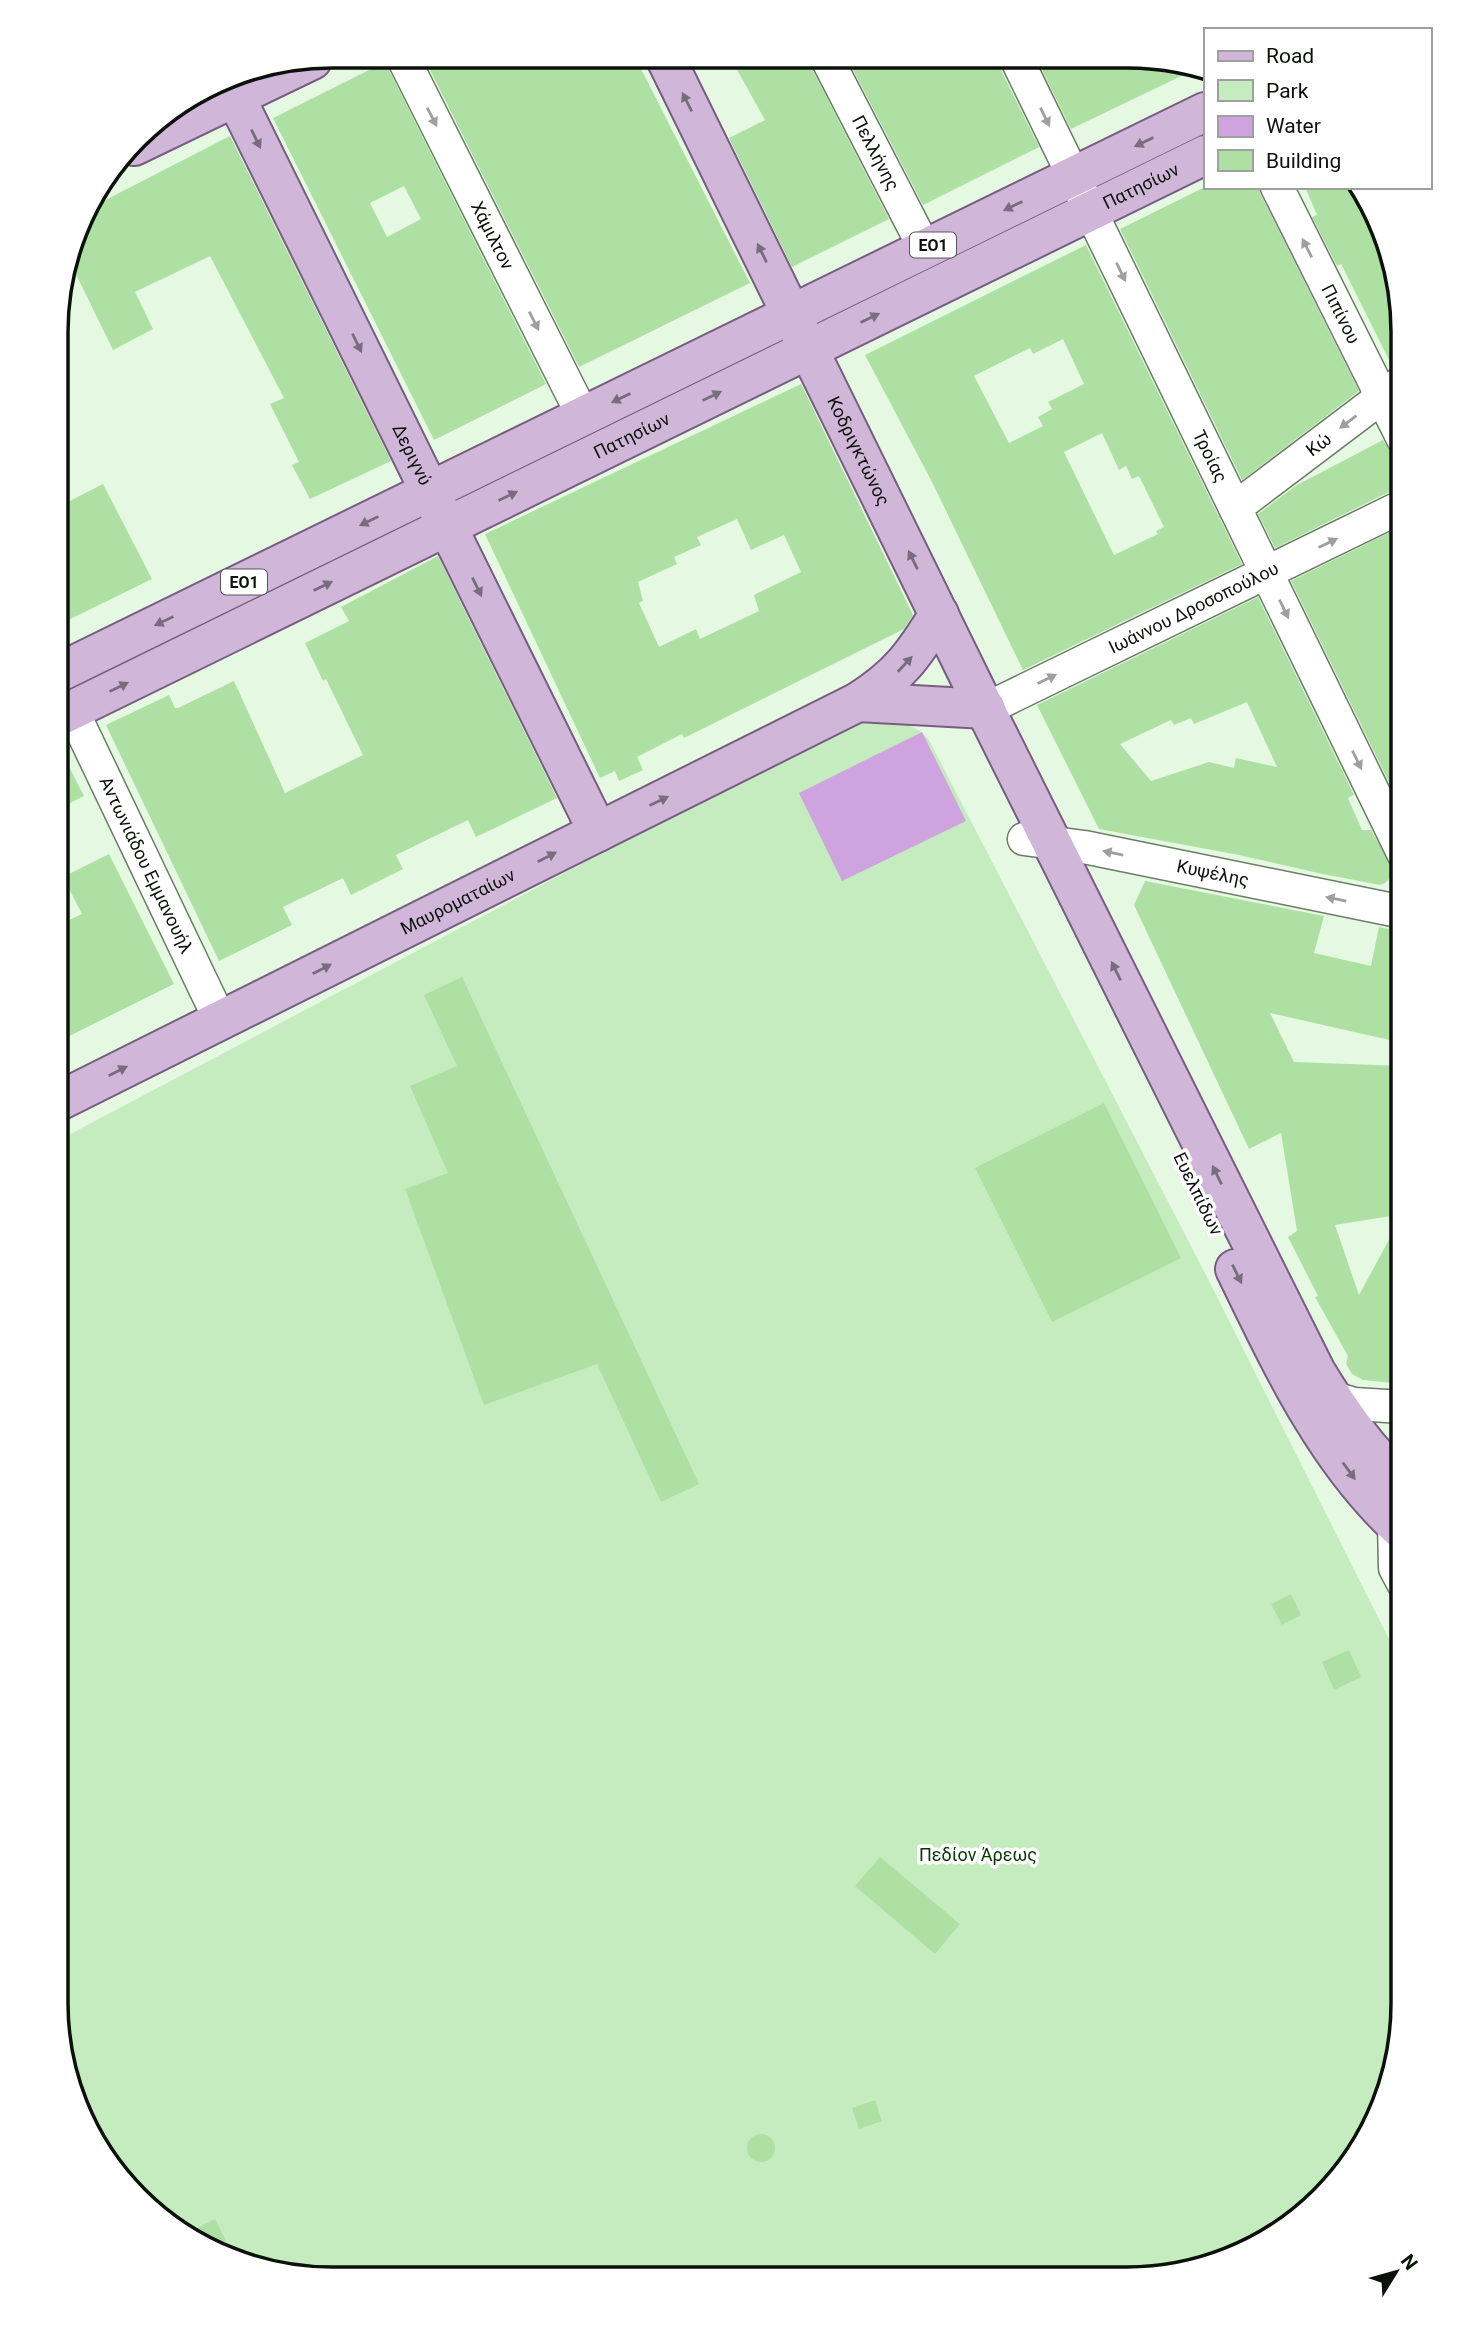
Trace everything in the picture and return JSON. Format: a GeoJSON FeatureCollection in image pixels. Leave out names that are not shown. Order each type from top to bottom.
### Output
{"type":"FeatureCollection","features":[{"type":"Feature","properties":{"kind":"main road","name":"Κοδριγκτώνος"},"geometry":{"type":"LineString","coordinates":[[670,68],[939,614],[972,709],[1039,842]]}},
{"type":"Feature","properties":{"kind":"main road","name":"Δεριγνύ"},"geometry":{"type":"LineString","coordinates":[[242,84],[430,491],[598,832]]}},
{"type":"Feature","properties":{"kind":"main road"},"geometry":{"type":"LineString","coordinates":[[171,124],[226,91]]}},
{"type":"Feature","properties":{"kind":"main road","name":"ΕΟ1"},"geometry":{"type":"LineString","coordinates":[[68,668],[1204,112]]}},
{"type":"Feature","properties":{"kind":"main road","name":"Πατησίων"},"geometry":{"type":"LineString","coordinates":[[68,712],[1204,155]]}},
{"type":"Feature","properties":{"kind":"main road","name":"Μαυροματαίων"},"geometry":{"type":"LineString","coordinates":[[68,1096],[858,702],[884,685],[906,664],[939,614]]}},
{"type":"Feature","properties":{"kind":"main road","name":"Μαυροματαίων"},"geometry":{"type":"LineString","coordinates":[[858,702],[972,709]]}},
{"type":"Feature","properties":{"kind":"main road","name":"Ευελπίδων"},"geometry":{"type":"LineString","coordinates":[[1039,842],[1285,1371],[1354,1479],[1391,1519]]}},
{"type":"Feature","properties":{"kind":"main road","name":"Ευελπίδων"},"geometry":{"type":"LineString","coordinates":[[1039,842],[1332,1399],[1376,1458],[1391,1472]]}},
{"type":"Feature","properties":{"kind":"street","name":"Χάμιλτον"},"geometry":{"type":"LineString","coordinates":[[408,68],[583,416]]}},
{"type":"Feature","properties":{"kind":"street","name":"Πελλήνης"},"geometry":{"type":"LineString","coordinates":[[832,68],[925,249]]}},
{"type":"Feature","properties":{"kind":"street","name":"Τροίας"},"geometry":{"type":"LineString","coordinates":[[1021,68],[1391,828]]}},
{"type":"Feature","properties":{"kind":"street","name":"Πιπίνου"},"geometry":{"type":"LineString","coordinates":[[1278,189],[1391,387]]}},
{"type":"Feature","properties":{"kind":"street","name":"Κώ"},"geometry":{"type":"LineString","coordinates":[[1235,508],[1391,390]]}},
{"type":"Feature","properties":{"kind":"street","name":"Ιωάννου Δροσοπούλου"},"geometry":{"type":"LineString","coordinates":[[972,709],[1266,573],[1391,512]]}},
{"type":"Feature","properties":{"kind":"street","name":"Αντωνιάδου Εμμανουήλ"},"geometry":{"type":"LineString","coordinates":[[68,719],[220,1020]]}},
{"type":"Feature","properties":{"kind":"street","name":"Κυψέλης"},"geometry":{"type":"LineString","coordinates":[[1039,842],[1084,847],[1391,910]]}},
{"type":"Feature","properties":{"kind":"street"},"geometry":{"type":"LineString","coordinates":[[1285,1371],[1310,1390],[1332,1399],[1354,1404],[1391,1406]]}},
{"type":"Feature","properties":{"kind":"green space","name":"Πεδίον Άρεως"},"geometry":{"type":"Polygon","coordinates":[[[860,717],[906,724],[922,733],[929,740],[1207,1277],[1391,1643],[1391,2002],[1386,2054],[1371,2103],[1346,2149],[1325,2177],[1301,2201],[1273,2222],[1227,2247],[1178,2262],[1126,2267],[315,2266],[281,2262],[232,2247],[200,2231],[158,2201],[134,2177],[113,2149],[88,2103],[73,2054],[69,2020],[68,1135],[860,717]]]}},
{"type":"Feature","properties":{"kind":"water"},"geometry":{"type":"Polygon","coordinates":[[[922,732],[966,821],[842,881],[799,793],[922,732]]]}},
{"type":"Feature","properties":{"kind":"building"},"geometry":{"type":"Polygon","coordinates":[[[373,68],[388,68],[546,384],[434,440],[273,118],[373,68]],[[404,186],[370,203],[387,237],[421,219],[404,186]]]}},
{"type":"Feature","properties":{"kind":"building"},"geometry":{"type":"Polygon","coordinates":[[[429,68],[641,68],[750,283],[579,367],[429,68]]]}},
{"type":"Feature","properties":{"kind":"building"},"geometry":{"type":"Polygon","coordinates":[[[736,68],[812,68],[889,219],[792,267],[729,138],[765,120],[736,68]]]}},
{"type":"Feature","properties":{"kind":"building"},"geometry":{"type":"Polygon","coordinates":[[[852,68],[1000,68],[1039,147],[923,205],[852,68]]]}},
{"type":"Feature","properties":{"kind":"building"},"geometry":{"type":"Polygon","coordinates":[[[1041,68],[1126,68],[1184,75],[1071,129],[1041,68]]]}},
{"type":"Feature","properties":{"kind":"building"},"geometry":{"type":"Polygon","coordinates":[[[230,136],[391,461],[310,499],[292,465],[299,462],[270,404],[284,398],[210,256],[135,292],[153,329],[113,350],[75,272],[88,232],[104,201],[230,136]]]}},
{"type":"Feature","properties":{"kind":"building"},"geometry":{"type":"Polygon","coordinates":[[[1204,187],[1260,189],[1359,391],[1242,480],[1120,229],[1204,187]]]}},
{"type":"Feature","properties":{"kind":"building"},"geometry":{"type":"Polygon","coordinates":[[[1306,189],[1348,189],[1371,232],[1386,281],[1391,364],[1341,264],[1337,266],[1312,217],[1317,215],[1306,189]]]}},
{"type":"Feature","properties":{"kind":"building"},"geometry":{"type":"Polygon","coordinates":[[[1086,245],[1242,564],[1023,670],[932,482],[865,355],[1086,245]],[[1063,339],[1033,354],[1030,348],[974,376],[1009,443],[1043,426],[1038,417],[1052,409],[1048,402],[1084,384],[1063,339]],[[1102,433],[1064,452],[1114,555],[1158,534],[1156,531],[1164,527],[1139,476],[1132,479],[1126,466],[1119,470],[1102,433]]]}},
{"type":"Feature","properties":{"kind":"building"},"geometry":{"type":"Polygon","coordinates":[[[801,384],[913,615],[904,629],[684,738],[682,734],[637,757],[643,770],[619,781],[615,771],[600,778],[485,534],[801,384]],[[737,519],[697,537],[701,545],[674,557],[677,564],[638,582],[643,601],[639,603],[659,647],[696,629],[700,639],[759,611],[754,595],[801,572],[784,535],[751,550],[737,519]]]}},
{"type":"Feature","properties":{"kind":"building"},"geometry":{"type":"Polygon","coordinates":[[[1383,440],[1391,452],[1391,491],[1275,548],[1258,514],[1297,485],[1383,440]]]}},
{"type":"Feature","properties":{"kind":"building"},"geometry":{"type":"Polygon","coordinates":[[[103,484],[152,579],[68,620],[68,502],[103,484]]]}},
{"type":"Feature","properties":{"kind":"building"},"geometry":{"type":"Polygon","coordinates":[[[1391,532],[1391,786],[1291,581],[1391,532]]]}},
{"type":"Feature","properties":{"kind":"building"},"geometry":{"type":"Polygon","coordinates":[[[438,556],[557,798],[476,837],[468,820],[396,855],[403,869],[351,895],[343,878],[283,907],[292,925],[219,961],[106,725],[169,695],[175,708],[178,708],[234,681],[285,793],[363,755],[305,643],[349,621],[341,607],[438,556]]]}},
{"type":"Feature","properties":{"kind":"building"},"geometry":{"type":"Polygon","coordinates":[[[1258,597],[1354,795],[1348,798],[1362,830],[1371,830],[1391,865],[1391,872],[1390,878],[1380,885],[1099,829],[1037,705],[1258,597]],[[1247,702],[1194,724],[1191,718],[1174,725],[1171,720],[1120,744],[1151,781],[1209,762],[1234,768],[1236,758],[1277,767],[1247,702]]]}},
{"type":"Feature","properties":{"kind":"building"},"geometry":{"type":"Polygon","coordinates":[[[68,765],[84,796],[68,804],[68,765]]]}},
{"type":"Feature","properties":{"kind":"building"},"geometry":{"type":"Polygon","coordinates":[[[109,854],[174,984],[68,1037],[68,921],[82,914],[68,887],[68,874],[109,854]]]}},
{"type":"Feature","properties":{"kind":"building"},"geometry":{"type":"Polygon","coordinates":[[[1145,881],[1324,916],[1314,953],[1371,966],[1379,927],[1391,930],[1391,1040],[1270,1013],[1294,1062],[1391,1066],[1391,1216],[1335,1225],[1359,1295],[1391,1236],[1391,1383],[1363,1380],[1352,1374],[1346,1364],[1348,1356],[1315,1297],[1318,1296],[1288,1237],[1297,1231],[1281,1133],[1249,1149],[1134,905],[1145,881]]]}},
{"type":"Feature","properties":{"kind":"building"},"geometry":{"type":"Polygon","coordinates":[[[462,977],[699,1484],[661,1502],[597,1364],[484,1405],[405,1189],[448,1173],[410,1086],[457,1066],[424,995],[462,977]]]}},
{"type":"Feature","properties":{"kind":"building"},"geometry":{"type":"Polygon","coordinates":[[[1104,1103],[1181,1258],[1052,1322],[975,1168],[1104,1103]]]}},
{"type":"Feature","properties":{"kind":"building"},"geometry":{"type":"Polygon","coordinates":[[[1291,1594],[1301,1615],[1282,1625],[1271,1604],[1291,1594]]]}},
{"type":"Feature","properties":{"kind":"building"},"geometry":{"type":"Polygon","coordinates":[[[1349,1650],[1361,1677],[1334,1690],[1322,1662],[1349,1650]]]}},
{"type":"Feature","properties":{"kind":"building"},"geometry":{"type":"Polygon","coordinates":[[[880,1857],[960,1924],[935,1954],[855,1886],[880,1857]]]}},
{"type":"Feature","properties":{"kind":"building"},"geometry":{"type":"Polygon","coordinates":[[[875,2100],[882,2121],[859,2129],[852,2108],[875,2100]]]}},
{"type":"Feature","properties":{"kind":"building"},"geometry":{"type":"Polygon","coordinates":[[[761,2134],[771,2138],[775,2148],[771,2158],[761,2162],[751,2158],[747,2148],[751,2138],[761,2134]]]}},
{"type":"Feature","properties":{"kind":"building"},"geometry":{"type":"Polygon","coordinates":[[[215,2219],[226,2241],[223,2243],[196,2229],[215,2219]]]}}]}
